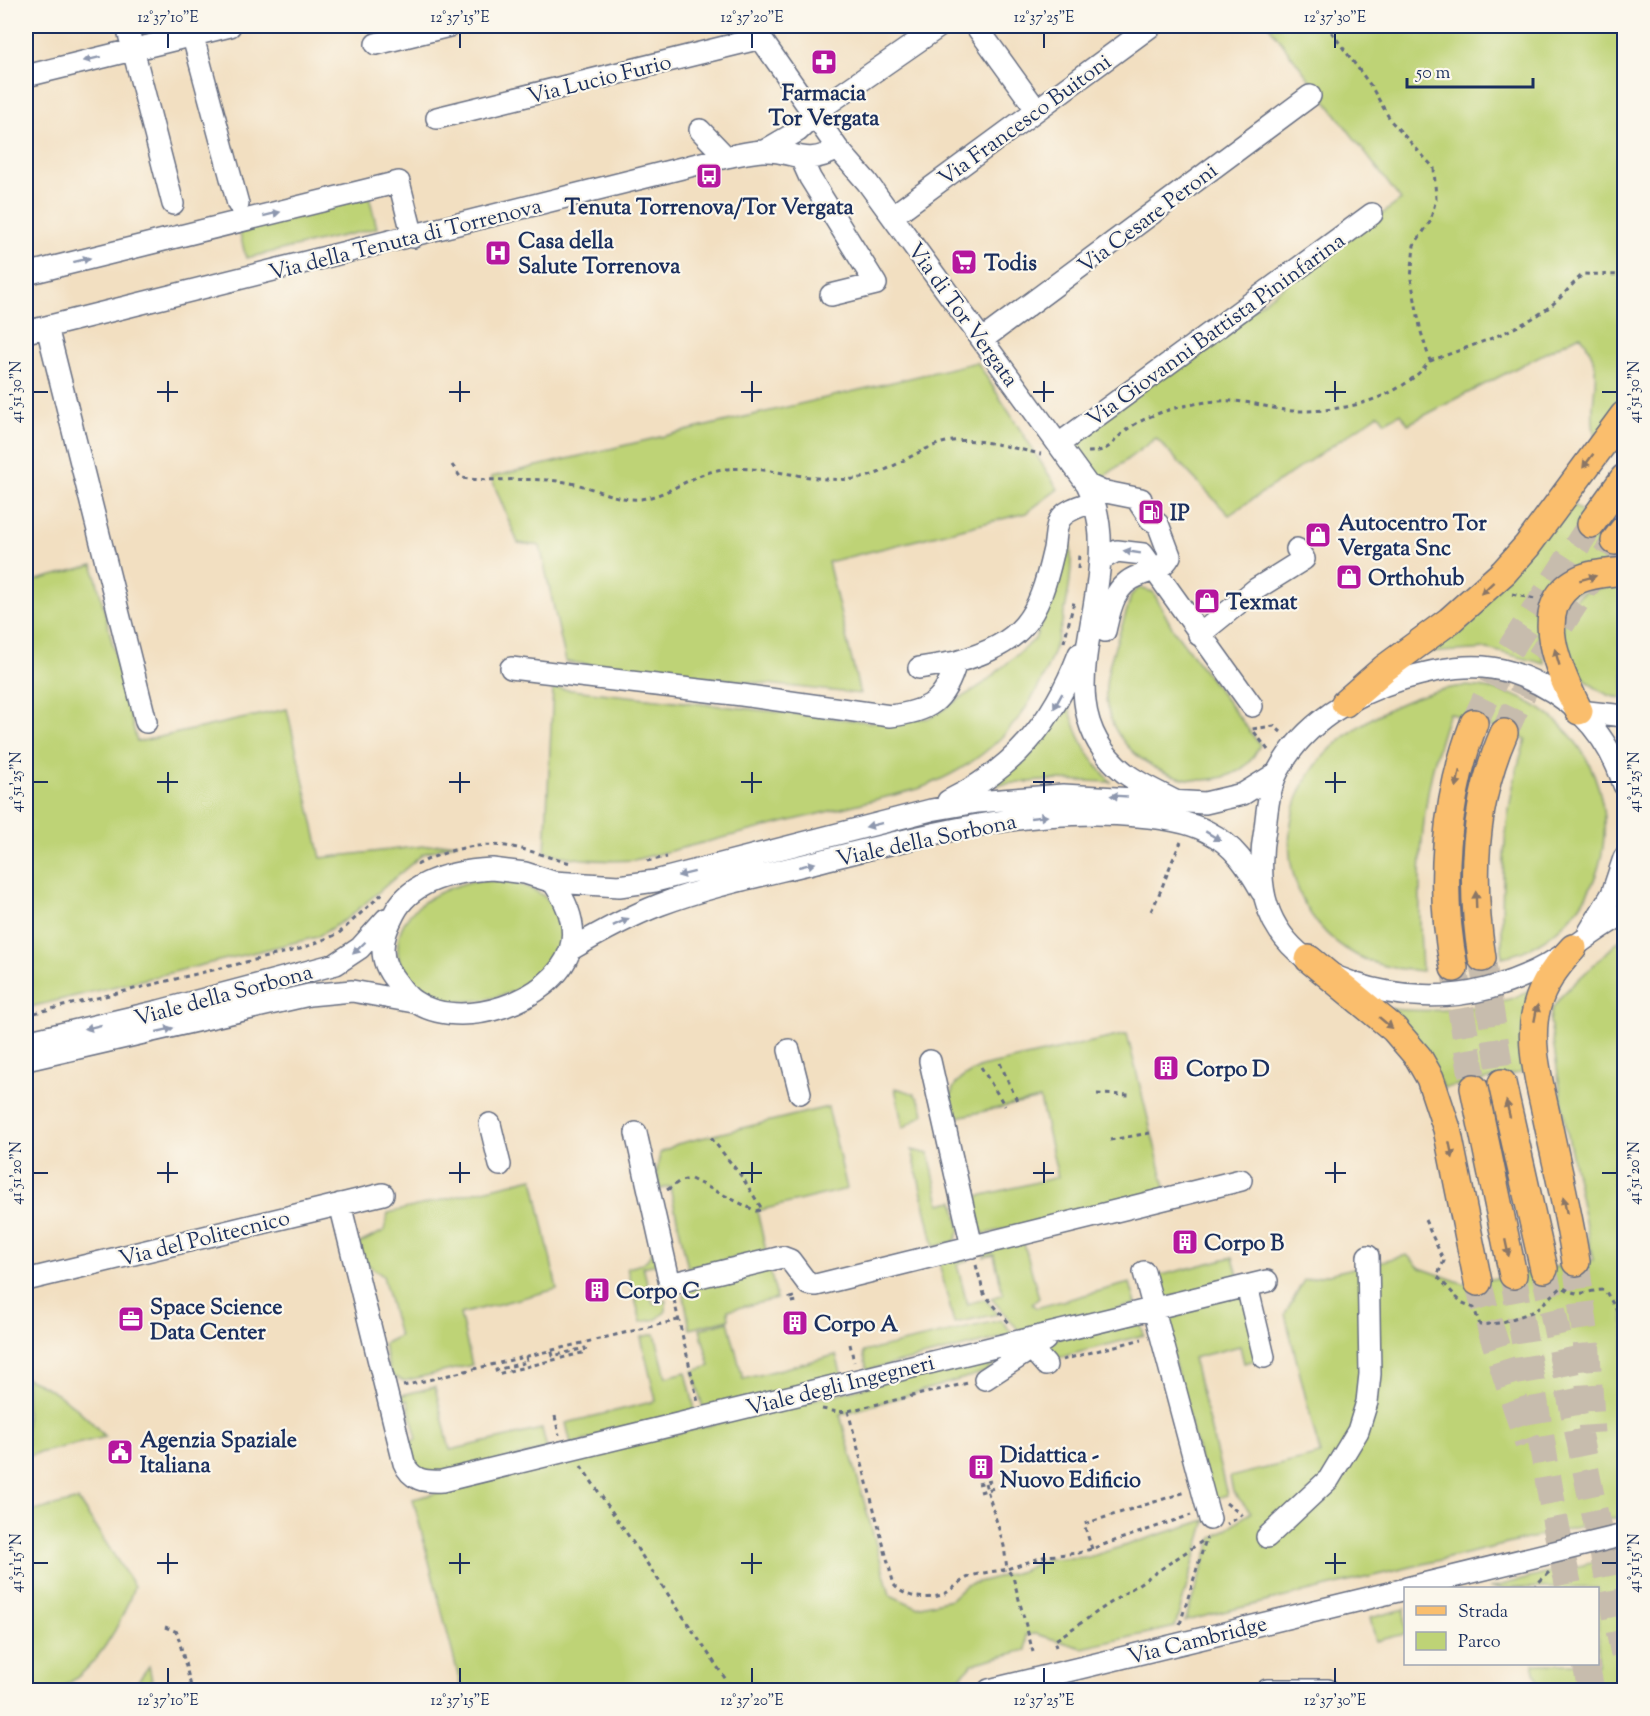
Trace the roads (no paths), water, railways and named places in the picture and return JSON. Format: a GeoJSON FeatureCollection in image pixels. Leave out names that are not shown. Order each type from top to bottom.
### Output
{"type":"FeatureCollection","features":[{"type":"Feature","properties":{"kind":"main road"},"geometry":{"type":"LineString","coordinates":[[1345,703],[1385,668],[1449,621],[1504,572],[1527,546],[1624,415]]}},
{"type":"Feature","properties":{"kind":"main road"},"geometry":{"type":"LineString","coordinates":[[1591,524],[1624,478]]}},
{"type":"Feature","properties":{"kind":"main road"},"geometry":{"type":"LineString","coordinates":[[1580,711],[1566,685],[1553,643],[1550,621],[1552,610],[1570,586],[1578,580],[1624,572]]}},
{"type":"Feature","properties":{"kind":"main road"},"geometry":{"type":"LineString","coordinates":[[1454,968],[1446,911],[1447,851],[1461,765],[1474,723]]}},
{"type":"Feature","properties":{"kind":"main road"},"geometry":{"type":"LineString","coordinates":[[1482,958],[1476,905],[1476,855],[1488,781],[1504,732]]}},
{"type":"Feature","properties":{"kind":"main road"},"geometry":{"type":"LineString","coordinates":[[1576,1262],[1542,1093],[1533,1030],[1537,1006],[1545,986],[1580,942]]}},
{"type":"Feature","properties":{"kind":"main road"},"geometry":{"type":"LineString","coordinates":[[1309,959],[1394,1029],[1418,1057],[1430,1078],[1447,1129],[1478,1282]]}},
{"type":"Feature","properties":{"kind":"main road"},"geometry":{"type":"LineString","coordinates":[[1502,1083],[1544,1269]]}},
{"type":"Feature","properties":{"kind":"main road"},"geometry":{"type":"LineString","coordinates":[[1474,1088],[1513,1275]]}},
{"type":"Feature","properties":{"kind":"street"},"geometry":{"type":"LineString","coordinates":[[127,26],[173,204]]}},
{"type":"Feature","properties":{"kind":"street"},"geometry":{"type":"LineString","coordinates":[[26,76],[133,49],[191,30],[230,26]]}},
{"type":"Feature","properties":{"kind":"street"},"geometry":{"type":"LineString","coordinates":[[376,44],[449,26]]}},
{"type":"Feature","properties":{"kind":"street","name":"Via della Tenuta di Torrenova"},"geometry":{"type":"LineString","coordinates":[[764,151],[798,131],[814,114],[940,26]]}},
{"type":"Feature","properties":{"kind":"street"},"geometry":{"type":"LineString","coordinates":[[976,26],[1036,109]]}},
{"type":"Feature","properties":{"kind":"street","name":"Via Francesco Buitoni"},"geometry":{"type":"LineString","coordinates":[[898,212],[1151,26]]}},
{"type":"Feature","properties":{"kind":"street"},"geometry":{"type":"LineString","coordinates":[[191,30],[238,204]]}},
{"type":"Feature","properties":{"kind":"street","name":"Via di Tor Vergata"},"geometry":{"type":"LineString","coordinates":[[756,32],[838,149],[867,182],[983,339],[1055,450],[1092,493],[1101,531],[1102,559],[1083,679],[1085,709],[1099,744],[1126,774],[1177,802]]}},
{"type":"Feature","properties":{"kind":"street","name":"Via Lucio Furio"},"geometry":{"type":"LineString","coordinates":[[436,118],[756,32]]}},
{"type":"Feature","properties":{"kind":"street","name":"Via Cesare Peroni"},"geometry":{"type":"LineString","coordinates":[[983,339],[1310,96]]}},
{"type":"Feature","properties":{"kind":"street"},"geometry":{"type":"LineString","coordinates":[[700,130],[726,157]]}},
{"type":"Feature","properties":{"kind":"street","name":"Via della Tenuta di Torrenova"},"geometry":{"type":"LineString","coordinates":[[26,332],[726,157],[764,151],[801,158],[820,157],[838,149]]}},
{"type":"Feature","properties":{"kind":"street"},"geometry":{"type":"LineString","coordinates":[[801,158],[810,178],[876,284],[831,295]]}},
{"type":"Feature","properties":{"kind":"street"},"geometry":{"type":"LineString","coordinates":[[26,274],[399,182],[413,237]]}},
{"type":"Feature","properties":{"kind":"street","name":"Via Giovanni Battista Pininfarina"},"geometry":{"type":"LineString","coordinates":[[1055,450],[1372,214]]}},
{"type":"Feature","properties":{"kind":"street"},"geometry":{"type":"LineString","coordinates":[[47,327],[111,612],[146,722]]}},
{"type":"Feature","properties":{"kind":"street"},"geometry":{"type":"LineString","coordinates":[[919,668],[981,656],[1010,639],[1028,624],[1043,592],[1059,520],[1092,493],[1101,491],[1141,499],[1140,504],[1150,519],[1158,524],[1170,556],[1166,564],[1117,592],[1101,641],[1087,658]]}},
{"type":"Feature","properties":{"kind":"street"},"geometry":{"type":"LineString","coordinates":[[1199,635],[1256,589],[1304,559],[1297,549]]}},
{"type":"Feature","properties":{"kind":"street"},"geometry":{"type":"LineString","coordinates":[[1102,559],[1118,570],[1146,574],[1199,635],[1252,706]]}},
{"type":"Feature","properties":{"kind":"street","name":"Via di Tor Vergata"},"geometry":{"type":"LineString","coordinates":[[931,810],[989,776],[1015,756],[1035,735],[1059,701],[1091,629]]}},
{"type":"Feature","properties":{"kind":"street"},"geometry":{"type":"LineString","coordinates":[[511,668],[742,695],[890,716],[926,707],[943,695],[950,685],[957,662]]}},
{"type":"Feature","properties":{"kind":"street"},"geometry":{"type":"LineString","coordinates":[[1265,897],[1264,835],[1269,802],[1277,773],[1300,741],[1345,703],[1409,677],[1454,668],[1484,666],[1539,683],[1580,711],[1610,750],[1624,785]]}},
{"type":"Feature","properties":{"kind":"street"},"geometry":{"type":"LineString","coordinates":[[1580,711],[1624,716]]}},
{"type":"Feature","properties":{"kind":"street","name":"Viale della Sorbona"},"geometry":{"type":"LineString","coordinates":[[553,882],[619,886],[655,881],[931,810],[1004,798],[1053,795],[1129,797],[1205,803],[1236,797],[1262,784],[1277,773]]}},
{"type":"Feature","properties":{"kind":"street","name":"Viale della Sorbona"},"geometry":{"type":"LineString","coordinates":[[570,950],[618,923],[686,896],[941,832],[997,821],[1071,814],[1128,815],[1189,825],[1207,831],[1235,852],[1251,871],[1280,928],[1309,959],[1344,980],[1396,995],[1432,998],[1467,994],[1501,985],[1533,972],[1624,914]]}},
{"type":"Feature","properties":{"kind":"street"},"geometry":{"type":"LineString","coordinates":[[1580,942],[1608,902],[1624,858]]}},
{"type":"Feature","properties":{"kind":"street"},"geometry":{"type":"LineString","coordinates":[[508,870],[553,882],[568,907],[572,922],[570,950],[544,984],[529,995],[494,1010],[456,1013],[414,1002],[392,977],[382,955],[384,936],[394,896],[467,871],[508,870]]}},
{"type":"Feature","properties":{"kind":"street","name":"Viale della Sorbona"},"geometry":{"type":"LineString","coordinates":[[26,1042],[159,1011],[336,964],[360,948],[394,896]]}},
{"type":"Feature","properties":{"kind":"street","name":"Viale della Sorbona"},"geometry":{"type":"LineString","coordinates":[[26,1060],[319,994],[358,992],[414,1002]]}},
{"type":"Feature","properties":{"kind":"street"},"geometry":{"type":"LineString","coordinates":[[789,1050],[800,1093]]}},
{"type":"Feature","properties":{"kind":"street"},"geometry":{"type":"LineString","coordinates":[[930,1061],[972,1247]]}},
{"type":"Feature","properties":{"kind":"street"},"geometry":{"type":"LineString","coordinates":[[490,1124],[500,1166]]}},
{"type":"Feature","properties":{"kind":"street"},"geometry":{"type":"LineString","coordinates":[[636,1132],[670,1284],[782,1257],[790,1260],[808,1284],[816,1285],[1241,1180]]}},
{"type":"Feature","properties":{"kind":"street","name":"Via del Politecnico"},"geometry":{"type":"LineString","coordinates":[[26,1280],[383,1194]]}},
{"type":"Feature","properties":{"kind":"street","name":"Viale degli Ingegneri"},"geometry":{"type":"LineString","coordinates":[[340,1204],[404,1463],[413,1477],[428,1482],[442,1481],[702,1418],[1028,1344]]}},
{"type":"Feature","properties":{"kind":"street"},"geometry":{"type":"LineString","coordinates":[[1267,1537],[1329,1479],[1358,1431],[1367,1402],[1370,1374],[1368,1256]]}},
{"type":"Feature","properties":{"kind":"street"},"geometry":{"type":"LineString","coordinates":[[1144,1272],[1213,1525]]}},
{"type":"Feature","properties":{"kind":"street"},"geometry":{"type":"LineString","coordinates":[[985,1379],[1028,1344],[1058,1331],[1257,1283],[1264,1358]]}},
{"type":"Feature","properties":{"kind":"street"},"geometry":{"type":"LineString","coordinates":[[1028,1344],[1046,1365]]}},
{"type":"Feature","properties":{"kind":"street","name":"Via Cambridge"},"geometry":{"type":"LineString","coordinates":[[1414,1587],[1624,1535]]}},
{"type":"Feature","properties":{"kind":"street","name":"Via Cambridge"},"geometry":{"type":"LineString","coordinates":[[989,1690],[1404,1589]]}},
{"type":"Feature","properties":{"kind":"street"},"geometry":{"type":"LineString","coordinates":[[1267,1690],[1328,1690]]}},
{"type":"Feature","properties":{"kind":"tunnel"},"geometry":{"type":"LineString","coordinates":[[1474,723],[1507,654],[1591,524]]}},
{"type":"Feature","properties":{"kind":"tunnel"},"geometry":{"type":"LineString","coordinates":[[1504,733],[1537,662],[1615,541]]}},
{"type":"Feature","properties":{"kind":"tunnel"},"geometry":{"type":"LineString","coordinates":[[1482,958],[1502,1083]]}},
{"type":"Feature","properties":{"kind":"tunnel"},"geometry":{"type":"LineString","coordinates":[[1454,968],[1474,1088]]}},
{"type":"Feature","properties":{"kind":"tunnel"},"geometry":{"type":"LineString","coordinates":[[1576,1262],[1586,1338],[1592,1433]]}},
{"type":"Feature","properties":{"kind":"tunnel"},"geometry":{"type":"LineString","coordinates":[[1544,1269],[1624,1654]]}},
{"type":"Feature","properties":{"kind":"tunnel"},"geometry":{"type":"LineString","coordinates":[[1513,1275],[1569,1587]]}},
{"type":"Feature","properties":{"kind":"tunnel"},"geometry":{"type":"LineString","coordinates":[[1478,1282],[1528,1444]]}},
{"type":"Feature","properties":{"kind":"tunnel"},"geometry":{"type":"LineString","coordinates":[[1586,1665],[1591,1690]]}},
{"type":"Feature","properties":{"kind":"place","name":"Farmacia Tor Vergata"},"geometry":{"type":"Point","coordinates":[824,62]}},
{"type":"Feature","properties":{"kind":"place","name":"Tenuta Torrenova/Tor Vergata"},"geometry":{"type":"Point","coordinates":[709,176]}},
{"type":"Feature","properties":{"kind":"place","name":"Casa della Salute Torrenova"},"geometry":{"type":"Point","coordinates":[498,253]}},
{"type":"Feature","properties":{"kind":"place","name":"Todis"},"geometry":{"type":"Point","coordinates":[964,262]}},
{"type":"Feature","properties":{"kind":"place","name":"IP"},"geometry":{"type":"Point","coordinates":[1151,512]}},
{"type":"Feature","properties":{"kind":"place","name":"Autocentro Tor Vergata Snc"},"geometry":{"type":"Point","coordinates":[1318,535]}},
{"type":"Feature","properties":{"kind":"place","name":"Orthohub"},"geometry":{"type":"Point","coordinates":[1349,577]}},
{"type":"Feature","properties":{"kind":"place","name":"Texmat"},"geometry":{"type":"Point","coordinates":[1207,601]}},
{"type":"Feature","properties":{"kind":"place","name":"Corpo D"},"geometry":{"type":"Point","coordinates":[1166,1068]}},
{"type":"Feature","properties":{"kind":"place","name":"Corpo B"},"geometry":{"type":"Point","coordinates":[1185,1242]}},
{"type":"Feature","properties":{"kind":"place","name":"Corpo C"},"geometry":{"type":"Point","coordinates":[597,1290]}},
{"type":"Feature","properties":{"kind":"place","name":"Space Science Data Center"},"geometry":{"type":"Point","coordinates":[131,1319]}},
{"type":"Feature","properties":{"kind":"place","name":"Corpo A"},"geometry":{"type":"Point","coordinates":[795,1323]}},
{"type":"Feature","properties":{"kind":"place","name":"Agenzia Spaziale Italiana"},"geometry":{"type":"Point","coordinates":[120,1452]}},
{"type":"Feature","properties":{"kind":"place","name":"Didattica - Nuovo Edificio"},"geometry":{"type":"Point","coordinates":[981,1467]}}]}
